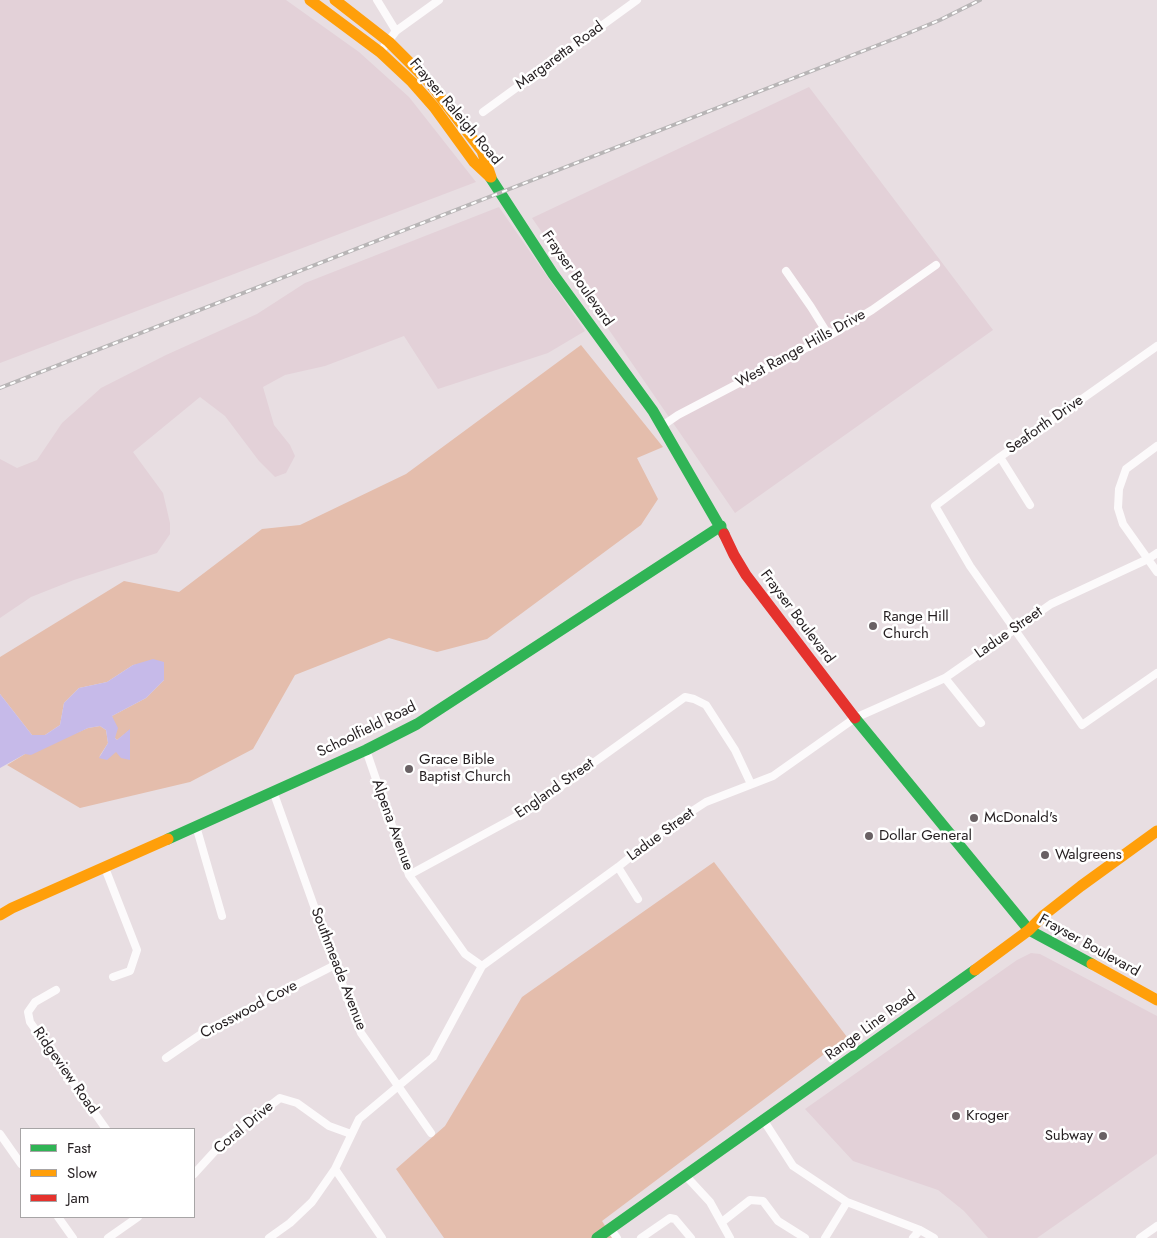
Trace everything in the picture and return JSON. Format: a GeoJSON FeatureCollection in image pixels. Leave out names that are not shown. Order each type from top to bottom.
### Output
{"type":"FeatureCollection","features":[{"type":"Feature","properties":{"kind":"main road","name":"Frayser Raleigh Road"},"geometry":{"type":"LineString","coordinates":[[310,0],[380,52],[412,82],[434,107],[474,162],[492,179]]}},
{"type":"Feature","properties":{"kind":"main road","name":"Frayser Raleigh Road"},"geometry":{"type":"LineString","coordinates":[[335,0],[389,42],[429,82],[482,151],[492,179]]}},
{"type":"Feature","properties":{"kind":"main road","name":"Frayser Boulevard"},"geometry":{"type":"LineString","coordinates":[[492,179],[553,274],[653,411],[721,526],[734,555],[746,575],[855,718],[1029,930],[1157,1000]]}},
{"type":"Feature","properties":{"kind":"main road","name":"Schoolfield Road"},"geometry":{"type":"LineString","coordinates":[[0,915],[273,790],[366,750],[417,724],[721,526]]}},
{"type":"Feature","properties":{"kind":"main road","name":"Range Line Road"},"geometry":{"type":"LineString","coordinates":[[597,1238],[1029,930],[1044,915],[1081,886],[1157,831]]}},
{"type":"Feature","properties":{"kind":"street"},"geometry":{"type":"LineString","coordinates":[[377,0],[396,31]]}},
{"type":"Feature","properties":{"kind":"street"},"geometry":{"type":"LineString","coordinates":[[380,52],[396,31],[439,0]]}},
{"type":"Feature","properties":{"kind":"street","name":"Margaretta Road"},"geometry":{"type":"LineString","coordinates":[[483,112],[637,0]]}},
{"type":"Feature","properties":{"kind":"street","name":"West Range Hills Drive"},"geometry":{"type":"LineString","coordinates":[[662,426],[678,415],[829,336],[872,310],[936,265]]}},
{"type":"Feature","properties":{"kind":"street"},"geometry":{"type":"LineString","coordinates":[[786,271],[829,336]]}},
{"type":"Feature","properties":{"kind":"street","name":"Seaforth Drive"},"geometry":{"type":"LineString","coordinates":[[1013,629],[970,566],[935,506],[1000,457],[1157,346]]}},
{"type":"Feature","properties":{"kind":"street"},"geometry":{"type":"LineString","coordinates":[[1157,446],[1126,469],[1118,489],[1118,508],[1123,524],[1157,572]]}},
{"type":"Feature","properties":{"kind":"street"},"geometry":{"type":"LineString","coordinates":[[1000,457],[1030,505]]}},
{"type":"Feature","properties":{"kind":"street","name":"Ladue Street"},"geometry":{"type":"LineString","coordinates":[[269,1238],[290,1223],[312,1202],[335,1169],[359,1118],[433,1057],[482,966],[618,867],[669,826],[706,802],[773,776],[855,718],[945,678],[1051,604],[1148,560],[1157,553]]}},
{"type":"Feature","properties":{"kind":"street"},"geometry":{"type":"LineString","coordinates":[[1013,629],[1082,725],[1157,673]]}},
{"type":"Feature","properties":{"kind":"street"},"geometry":{"type":"LineString","coordinates":[[945,678],[981,723]]}},
{"type":"Feature","properties":{"kind":"street","name":"England Street"},"geometry":{"type":"LineString","coordinates":[[409,875],[525,812],[685,697],[694,699],[706,706],[735,750],[751,784]]}},
{"type":"Feature","properties":{"kind":"street","name":"Alpena Avenue"},"geometry":{"type":"LineString","coordinates":[[366,750],[409,875],[465,954],[482,966]]}},
{"type":"Feature","properties":{"kind":"street","name":"Southmeade Avenue"},"geometry":{"type":"LineString","coordinates":[[273,790],[361,1033],[431,1133]]}},
{"type":"Feature","properties":{"kind":"street"},"geometry":{"type":"LineString","coordinates":[[196,826],[222,916]]}},
{"type":"Feature","properties":{"kind":"street"},"geometry":{"type":"LineString","coordinates":[[618,867],[638,899]]}},
{"type":"Feature","properties":{"kind":"street"},"geometry":{"type":"LineString","coordinates":[[105,868],[137,950],[130,971],[113,977]]}},
{"type":"Feature","properties":{"kind":"street","name":"Crosswood Cove"},"geometry":{"type":"LineString","coordinates":[[166,1058],[207,1030],[335,965]]}},
{"type":"Feature","properties":{"kind":"street","name":"Ridgeview Road"},"geometry":{"type":"LineString","coordinates":[[56,990],[35,1002],[28,1012],[30,1022],[105,1128]]}},
{"type":"Feature","properties":{"kind":"street","name":"Coral Drive"},"geometry":{"type":"LineString","coordinates":[[195,1173],[225,1140],[280,1098],[297,1103],[329,1126],[351,1134]]}},
{"type":"Feature","properties":{"kind":"street"},"geometry":{"type":"LineString","coordinates":[[764,1120],[793,1166],[847,1202],[920,1230],[934,1238]]}},
{"type":"Feature","properties":{"kind":"street"},"geometry":{"type":"LineString","coordinates":[[0,1134],[20,1163]]}},
{"type":"Feature","properties":{"kind":"street"},"geometry":{"type":"LineString","coordinates":[[335,1169],[382,1238]]}},
{"type":"Feature","properties":{"kind":"street"},"geometry":{"type":"LineString","coordinates":[[684,1175],[710,1202],[730,1238]]}},
{"type":"Feature","properties":{"kind":"street"},"geometry":{"type":"LineString","coordinates":[[722,1222],[750,1200],[764,1201],[778,1221],[805,1238]]}},
{"type":"Feature","properties":{"kind":"street"},"geometry":{"type":"LineString","coordinates":[[825,1238],[847,1202]]}},
{"type":"Feature","properties":{"kind":"street"},"geometry":{"type":"LineString","coordinates":[[59,1218],[73,1238]]}},
{"type":"Feature","properties":{"kind":"street"},"geometry":{"type":"LineString","coordinates":[[108,1238],[137,1218]]}},
{"type":"Feature","properties":{"kind":"street"},"geometry":{"type":"LineString","coordinates":[[641,1238],[670,1218],[675,1219],[691,1238]]}},
{"type":"Feature","properties":{"kind":"street"},"geometry":{"type":"LineString","coordinates":[[1140,1238],[1157,1226]]}},
{"type":"Feature","properties":{"kind":"street"},"geometry":{"type":"LineString","coordinates":[[610,1228],[617,1238]]}},
{"type":"Feature","properties":{"kind":"street"},"geometry":{"type":"LineString","coordinates":[[913,1238],[920,1230]]}},
{"type":"Feature","properties":{"kind":"shaded area"},"geometry":{"type":"Polygon","coordinates":[[[0,0],[286,0],[359,52],[409,97],[476,182],[0,363],[0,0]]]}},
{"type":"Feature","properties":{"kind":"shaded area"},"geometry":{"type":"Polygon","coordinates":[[[809,87],[993,330],[735,513],[532,218],[809,87]]]}},
{"type":"Feature","properties":{"kind":"shaded area"},"geometry":{"type":"Polygon","coordinates":[[[499,207],[585,331],[548,353],[438,389],[404,336],[325,366],[285,375],[263,387],[274,425],[290,445],[295,456],[286,473],[275,477],[259,461],[225,416],[200,397],[133,452],[163,493],[170,523],[170,534],[157,553],[74,580],[31,597],[0,618],[0,459],[17,468],[37,460],[62,423],[101,388],[166,355],[257,314],[305,283],[499,207]]]}},
{"type":"Feature","properties":{"kind":"shaded area"},"geometry":{"type":"Polygon","coordinates":[[[581,345],[663,447],[637,458],[658,499],[641,525],[487,639],[437,652],[389,638],[295,675],[253,749],[190,782],[80,808],[7,765],[25,754],[88,728],[100,726],[106,730],[108,743],[99,757],[130,730],[117,740],[115,738],[112,716],[146,698],[164,680],[163,662],[133,665],[107,682],[79,688],[64,703],[60,725],[45,735],[32,735],[0,694],[0,657],[124,581],[179,592],[262,529],[300,525],[406,474],[581,345]]]}},
{"type":"Feature","properties":{"kind":"shaded area"},"geometry":{"type":"Polygon","coordinates":[[[153,659],[164,662],[164,680],[146,698],[112,716],[118,728],[115,738],[117,740],[130,729],[130,760],[121,758],[116,752],[107,760],[99,758],[108,743],[106,730],[100,726],[88,728],[31,755],[25,754],[0,768],[0,694],[32,735],[45,735],[60,725],[64,703],[79,688],[107,682],[133,665],[153,659]]]}},
{"type":"Feature","properties":{"kind":"shaded area"},"geometry":{"type":"Polygon","coordinates":[[[714,862],[847,1037],[602,1221],[613,1238],[444,1238],[396,1169],[445,1126],[522,997],[714,862]]]}},
{"type":"Feature","properties":{"kind":"shaded area"},"geometry":{"type":"Polygon","coordinates":[[[1031,953],[1040,954],[1157,1016],[1157,1154],[1037,1238],[988,1238],[964,1211],[938,1190],[853,1161],[805,1109],[1017,960],[1031,953]]]}},
{"type":"Feature","properties":{"kind":"railway"},"geometry":{"type":"LineString","coordinates":[[0,388],[904,35],[980,0]]}},
{"type":"Feature","properties":{"kind":"traffic: fast"},"geometry":{"type":"LineString","coordinates":[[490,177],[553,274],[653,411],[724,534]]}},
{"type":"Feature","properties":{"kind":"traffic: fast"},"geometry":{"type":"LineString","coordinates":[[168,839],[366,750],[417,724],[721,526]]}},
{"type":"Feature","properties":{"kind":"traffic: fast"},"geometry":{"type":"LineString","coordinates":[[855,718],[1029,930],[1092,964]]}},
{"type":"Feature","properties":{"kind":"traffic: fast"},"geometry":{"type":"LineString","coordinates":[[597,1238],[975,970]]}},
{"type":"Feature","properties":{"kind":"traffic: slow"},"geometry":{"type":"LineString","coordinates":[[310,0],[380,52],[412,82],[434,107],[474,162],[490,177]]}},
{"type":"Feature","properties":{"kind":"traffic: slow"},"geometry":{"type":"LineString","coordinates":[[335,0],[389,42],[429,82],[482,151],[491,177]]}},
{"type":"Feature","properties":{"kind":"traffic: slow"},"geometry":{"type":"LineString","coordinates":[[975,970],[1029,930],[1044,915],[1081,886],[1157,831]]}},
{"type":"Feature","properties":{"kind":"traffic: slow"},"geometry":{"type":"LineString","coordinates":[[0,915],[168,839]]}},
{"type":"Feature","properties":{"kind":"traffic: slow"},"geometry":{"type":"LineString","coordinates":[[1092,964],[1157,1000]]}},
{"type":"Feature","properties":{"kind":"traffic: jam"},"geometry":{"type":"LineString","coordinates":[[724,534],[746,575],[855,718]]}},
{"type":"Feature","properties":{"kind":"place","name":"Range Hill Church"},"geometry":{"type":"Point","coordinates":[873,626]}},
{"type":"Feature","properties":{"kind":"place","name":"Grace Bible Baptist Church"},"geometry":{"type":"Point","coordinates":[409,769]}},
{"type":"Feature","properties":{"kind":"place","name":"McDonald's"},"geometry":{"type":"Point","coordinates":[974,818]}},
{"type":"Feature","properties":{"kind":"place","name":"Dollar General"},"geometry":{"type":"Point","coordinates":[869,836]}},
{"type":"Feature","properties":{"kind":"place","name":"Walgreens"},"geometry":{"type":"Point","coordinates":[1045,855]}},
{"type":"Feature","properties":{"kind":"place","name":"Kroger"},"geometry":{"type":"Point","coordinates":[956,1116]}},
{"type":"Feature","properties":{"kind":"place","name":"Subway"},"geometry":{"type":"Point","coordinates":[1103,1136]}}]}
